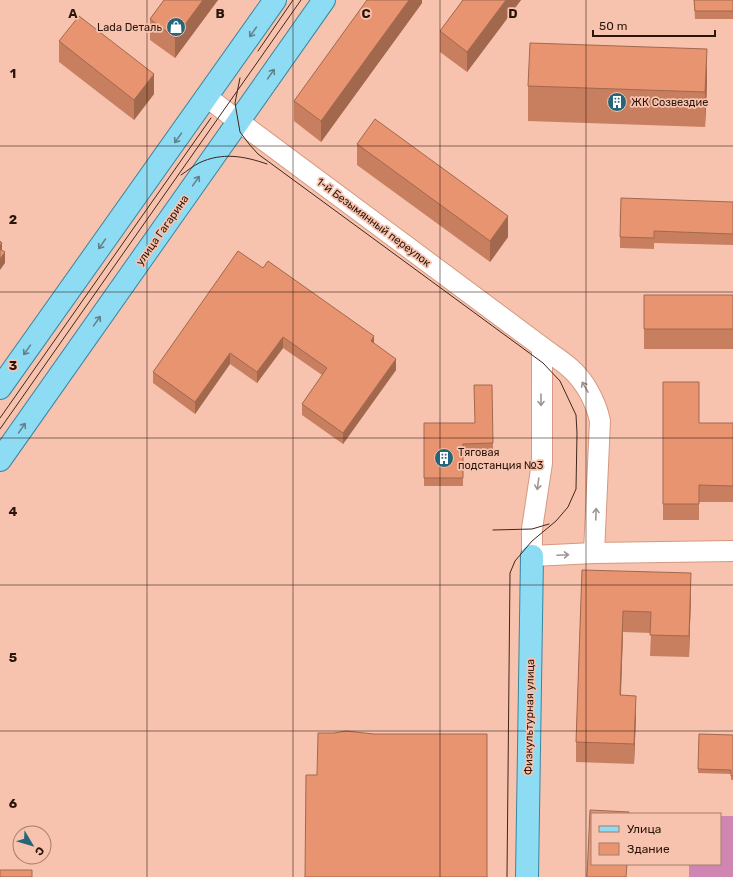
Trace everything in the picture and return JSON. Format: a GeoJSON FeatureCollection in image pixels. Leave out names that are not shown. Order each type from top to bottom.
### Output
{"type":"FeatureCollection","features":[{"type":"Feature","properties":{"kind":"main road"},"geometry":{"type":"LineString","coordinates":[[0,388],[275,0]]}},
{"type":"Feature","properties":{"kind":"main road","name":"улица Гагарина"},"geometry":{"type":"LineString","coordinates":[[0,460],[324,0]]}},
{"type":"Feature","properties":{"kind":"main road","name":"Физкультурная улица"},"geometry":{"type":"LineString","coordinates":[[527,877],[532,556]]}},
{"type":"Feature","properties":{"kind":"street","name":"1-й Безымянный переулок"},"geometry":{"type":"LineString","coordinates":[[207,97],[570,368],[582,382],[597,408],[600,421],[594,553]]}},
{"type":"Feature","properties":{"kind":"street"},"geometry":{"type":"LineString","coordinates":[[542,347],[542,462],[532,529],[532,556],[594,553],[733,552]]}},
{"type":"Feature","properties":{"kind":"shaded area"},"geometry":{"type":"Polygon","coordinates":[[[721,816],[733,816],[733,877],[689,877],[689,865],[721,865],[721,816]]]}},
{"type":"Feature","properties":{"kind":"building"},"geometry":{"type":"Polygon","coordinates":[[[164,0],[203,0],[175,38],[150,19],[164,0]]]}},
{"type":"Feature","properties":{"kind":"building"},"geometry":{"type":"Polygon","coordinates":[[[367,0],[409,0],[321,121],[294,101],[367,0]]]}},
{"type":"Feature","properties":{"kind":"building"},"geometry":{"type":"Polygon","coordinates":[[[463,0],[506,0],[467,52],[440,31],[463,0]]]}},
{"type":"Feature","properties":{"kind":"building"},"geometry":{"type":"Polygon","coordinates":[[[694,0],[733,0],[733,11],[695,11],[694,0]]]}},
{"type":"Feature","properties":{"kind":"building"},"geometry":{"type":"Polygon","coordinates":[[[79,16],[154,74],[134,100],[59,41],[79,16]]]}},
{"type":"Feature","properties":{"kind":"building"},"geometry":{"type":"Polygon","coordinates":[[[530,43],[707,49],[705,92],[528,86],[530,43]]]}},
{"type":"Feature","properties":{"kind":"building"},"geometry":{"type":"Polygon","coordinates":[[[375,119],[508,216],[490,241],[357,144],[375,119]]]}},
{"type":"Feature","properties":{"kind":"building"},"geometry":{"type":"Polygon","coordinates":[[[621,198],[733,202],[733,234],[654,231],[654,238],[620,237],[621,198]]]}},
{"type":"Feature","properties":{"kind":"building"},"geometry":{"type":"Polygon","coordinates":[[[0,249],[5,252],[0,259],[0,249]]]}},
{"type":"Feature","properties":{"kind":"building"},"geometry":{"type":"Polygon","coordinates":[[[238,251],[263,268],[268,261],[374,336],[371,341],[396,359],[343,433],[302,404],[327,368],[283,337],[257,372],[230,353],[195,402],[153,372],[238,251]]]}},
{"type":"Feature","properties":{"kind":"building"},"geometry":{"type":"Polygon","coordinates":[[[644,295],[733,295],[733,329],[644,329],[644,295]]]}},
{"type":"Feature","properties":{"kind":"building"},"geometry":{"type":"Polygon","coordinates":[[[663,382],[699,382],[699,423],[733,423],[733,486],[699,485],[699,504],[663,504],[663,382]]]}},
{"type":"Feature","properties":{"kind":"building"},"geometry":{"type":"Polygon","coordinates":[[[474,385],[492,385],[493,443],[463,444],[463,478],[424,478],[424,423],[475,423],[474,385]]]}},
{"type":"Feature","properties":{"kind":"building"},"geometry":{"type":"Polygon","coordinates":[[[582,570],[691,573],[689,636],[650,635],[651,612],[623,611],[620,695],[636,696],[634,744],[576,742],[582,570]]]}},
{"type":"Feature","properties":{"kind":"building"},"geometry":{"type":"Polygon","coordinates":[[[346,731],[374,734],[487,734],[487,877],[305,877],[306,775],[317,775],[318,733],[346,731]]]}},
{"type":"Feature","properties":{"kind":"building"},"geometry":{"type":"Polygon","coordinates":[[[699,734],[733,735],[733,776],[731,776],[731,770],[698,769],[699,734]]]}},
{"type":"Feature","properties":{"kind":"building"},"geometry":{"type":"Polygon","coordinates":[[[590,810],[629,812],[591,813],[591,865],[627,865],[626,877],[587,877],[590,810]]]}},
{"type":"Feature","properties":{"kind":"building"},"geometry":{"type":"Polygon","coordinates":[[[0,870],[32,870],[32,877],[0,877],[0,870]]]}},
{"type":"Feature","properties":{"kind":"tram line"},"geometry":{"type":"LineString","coordinates":[[258,51],[293,0]]}},
{"type":"Feature","properties":{"kind":"tram line"},"geometry":{"type":"LineString","coordinates":[[0,429],[301,0]]}},
{"type":"Feature","properties":{"kind":"tram line"},"geometry":{"type":"LineString","coordinates":[[240,78],[235,103],[240,132],[258,154],[543,363],[560,381],[576,415],[576,489],[568,507],[556,521],[532,541],[515,561],[510,573],[507,877]]}},
{"type":"Feature","properties":{"kind":"tram line"},"geometry":{"type":"LineString","coordinates":[[0,418],[211,118]]}},
{"type":"Feature","properties":{"kind":"tram line"},"geometry":{"type":"LineString","coordinates":[[181,175],[199,163],[216,157],[241,157],[267,164]]}},
{"type":"Feature","properties":{"kind":"tram line"},"geometry":{"type":"LineString","coordinates":[[493,530],[532,529],[549,524]]}},
{"type":"Feature","properties":{"kind":"place","name":"Lada Dеталь"},"geometry":{"type":"Point","coordinates":[176,27]}},
{"type":"Feature","properties":{"kind":"place","name":"ЖК Созвездие"},"geometry":{"type":"Point","coordinates":[617,102]}},
{"type":"Feature","properties":{"kind":"place","name":"Тяговая подстанция №3"},"geometry":{"type":"Point","coordinates":[444,458]}}]}
